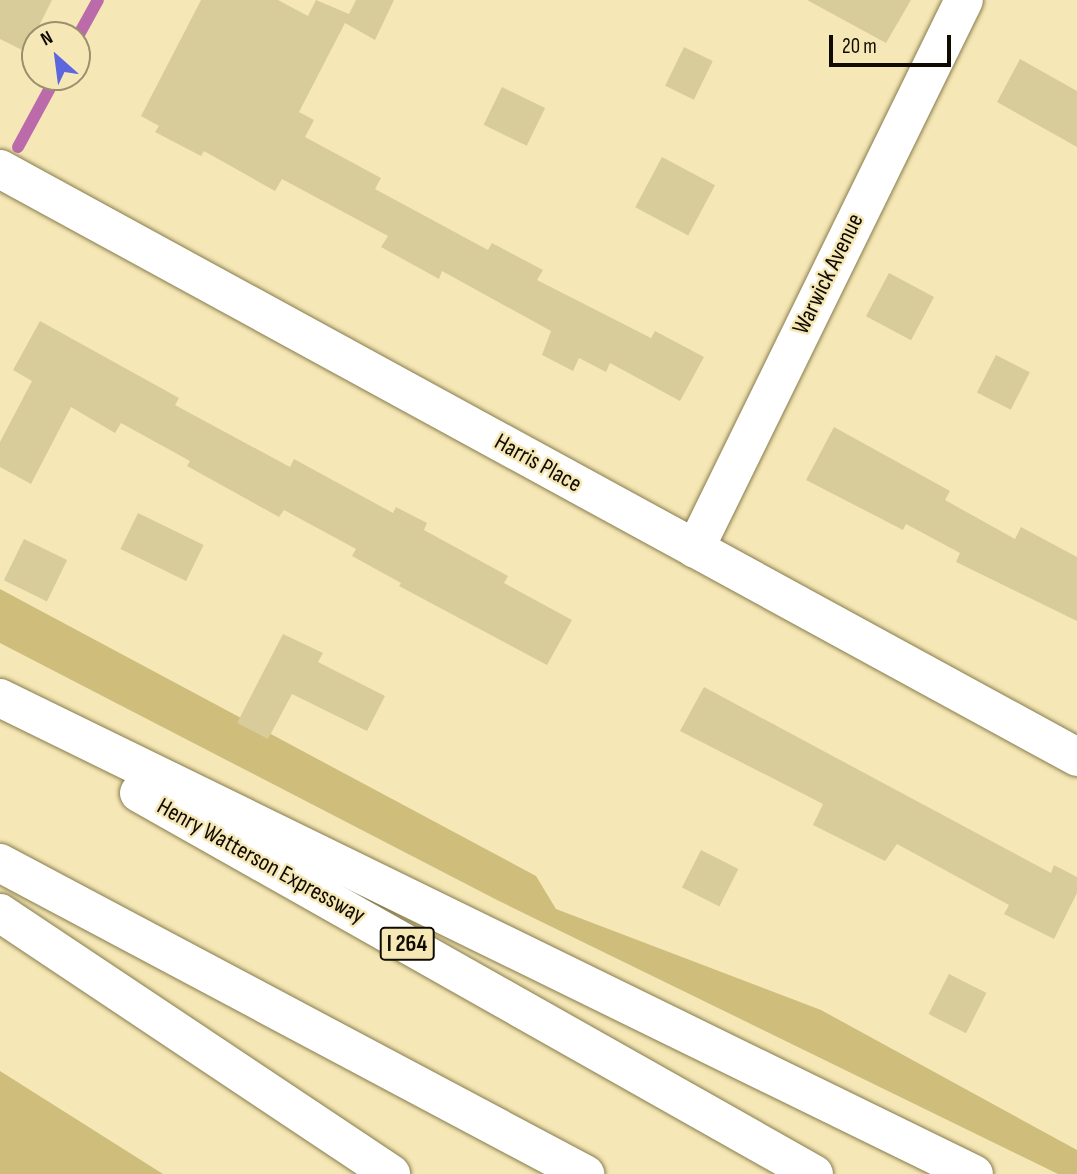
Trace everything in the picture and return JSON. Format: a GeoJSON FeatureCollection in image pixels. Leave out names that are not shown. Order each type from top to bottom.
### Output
{"type":"FeatureCollection","features":[{"type":"Feature","properties":{"kind":"main road","name":"Warwick Avenue"},"geometry":{"type":"LineString","coordinates":[[695,549],[964,0]]}},
{"type":"Feature","properties":{"kind":"main road","name":"Harris Place"},"geometry":{"type":"LineString","coordinates":[[0,169],[1077,757]]}},
{"type":"Feature","properties":{"kind":"main road"},"geometry":{"type":"LineString","coordinates":[[0,698],[974,1174]]}},
{"type":"Feature","properties":{"kind":"main road","name":"Henry Watterson Expressway"},"geometry":{"type":"LineString","coordinates":[[0,714],[814,1174]]}},
{"type":"Feature","properties":{"kind":"main road"},"geometry":{"type":"LineString","coordinates":[[0,863],[585,1174]]}},
{"type":"Feature","properties":{"kind":"main road"},"geometry":{"type":"LineString","coordinates":[[0,913],[391,1174]]}},
{"type":"Feature","properties":{"kind":"shaded area"},"geometry":{"type":"Polygon","coordinates":[[[0,589],[536,876],[556,909],[821,1010],[1077,1150],[1077,1174],[1058,1174],[499,901],[0,643],[0,589]]]}},
{"type":"Feature","properties":{"kind":"shaded area"},"geometry":{"type":"Polygon","coordinates":[[[0,1071],[163,1174],[0,1174],[0,1071]]]}},
{"type":"Feature","properties":{"kind":"building"},"geometry":{"type":"Polygon","coordinates":[[[0,0],[52,0],[42,21],[21,21],[21,50],[0,39],[0,0]]]}},
{"type":"Feature","properties":{"kind":"building"},"geometry":{"type":"Polygon","coordinates":[[[201,0],[278,0],[308,16],[316,0],[349,14],[356,0],[394,0],[375,40],[345,23],[299,112],[314,120],[305,137],[381,178],[375,189],[488,250],[492,243],[543,270],[537,280],[651,338],[655,331],[704,357],[680,401],[610,363],[606,372],[579,358],[573,371],[542,355],[551,331],[442,271],[439,279],[381,247],[388,236],[282,179],[275,191],[204,151],[201,156],[155,132],[159,126],[141,116],[201,0]]]}},
{"type":"Feature","properties":{"kind":"building"},"geometry":{"type":"Polygon","coordinates":[[[807,0],[911,0],[886,43],[807,0]]]}},
{"type":"Feature","properties":{"kind":"building"},"geometry":{"type":"Polygon","coordinates":[[[684,47],[713,61],[694,100],[665,86],[684,47]]]}},
{"type":"Feature","properties":{"kind":"building"},"geometry":{"type":"Polygon","coordinates":[[[1020,59],[1077,91],[1077,147],[997,102],[1020,59]]]}},
{"type":"Feature","properties":{"kind":"building"},"geometry":{"type":"Polygon","coordinates":[[[502,87],[545,108],[527,146],[484,125],[502,87]]]}},
{"type":"Feature","properties":{"kind":"building"},"geometry":{"type":"Polygon","coordinates":[[[662,157],[715,185],[688,235],[635,207],[662,157]]]}},
{"type":"Feature","properties":{"kind":"building"},"geometry":{"type":"Polygon","coordinates":[[[889,273],[934,297],[911,340],[866,316],[889,273]]]}},
{"type":"Feature","properties":{"kind":"building"},"geometry":{"type":"Polygon","coordinates":[[[40,321],[179,398],[175,405],[290,467],[294,459],[393,513],[396,507],[427,523],[424,530],[508,576],[504,583],[572,620],[547,665],[399,586],[401,583],[352,556],[356,549],[284,510],[279,517],[187,466],[190,461],[121,423],[115,433],[71,407],[31,484],[0,467],[0,442],[32,381],[13,370],[40,321]]]}},
{"type":"Feature","properties":{"kind":"building"},"geometry":{"type":"Polygon","coordinates":[[[996,355],[1030,372],[1011,410],[977,392],[996,355]]]}},
{"type":"Feature","properties":{"kind":"building"},"geometry":{"type":"Polygon","coordinates":[[[834,427],[950,491],[945,500],[1015,539],[1021,527],[1077,557],[1077,621],[956,562],[960,553],[906,524],[903,530],[806,480],[834,427]]]}},
{"type":"Feature","properties":{"kind":"building"},"geometry":{"type":"Polygon","coordinates":[[[138,513],[204,545],[186,581],[120,549],[138,513]]]}},
{"type":"Feature","properties":{"kind":"building"},"geometry":{"type":"Polygon","coordinates":[[[24,539],[67,560],[47,601],[4,580],[24,539]]]}},
{"type":"Feature","properties":{"kind":"building"},"geometry":{"type":"Polygon","coordinates":[[[283,634],[323,653],[318,662],[385,696],[367,731],[292,694],[268,739],[237,723],[283,634]]]}},
{"type":"Feature","properties":{"kind":"building"},"geometry":{"type":"Polygon","coordinates":[[[704,687],[1051,873],[1054,865],[1077,877],[1077,893],[1054,939],[1004,914],[1009,905],[897,844],[885,861],[813,825],[823,804],[680,731],[704,687]]]}},
{"type":"Feature","properties":{"kind":"building"},"geometry":{"type":"Polygon","coordinates":[[[701,850],[738,869],[719,906],[682,887],[701,850]]]}},
{"type":"Feature","properties":{"kind":"building"},"geometry":{"type":"Polygon","coordinates":[[[949,974],[986,993],[966,1033],[929,1014],[949,974]]]}},
{"type":"Feature","properties":{"kind":"waterway"},"geometry":{"type":"LineString","coordinates":[[86,21],[98,0]]}},
{"type":"Feature","properties":{"kind":"waterway"},"geometry":{"type":"LineString","coordinates":[[18,147],[48,91]]}}]}
